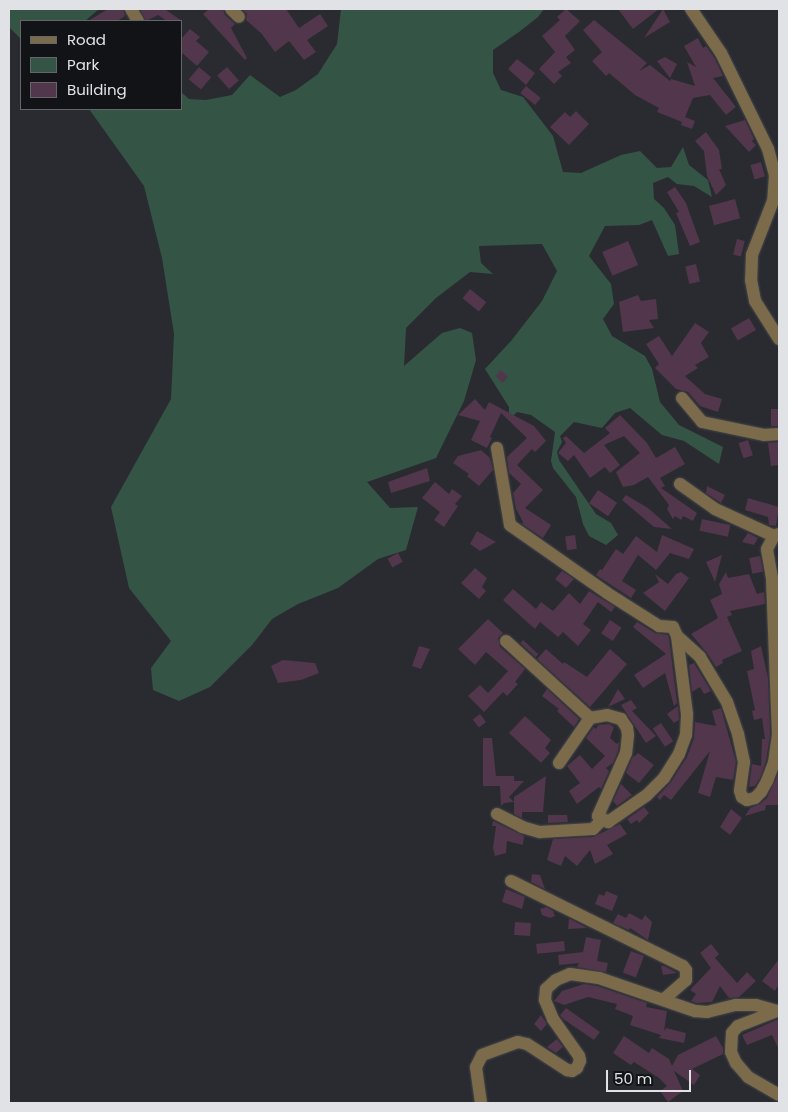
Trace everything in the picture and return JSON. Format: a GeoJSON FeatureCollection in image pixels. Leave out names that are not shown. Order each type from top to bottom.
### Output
{"type":"FeatureCollection","features":[{"type":"Feature","properties":{"kind":"street"},"geometry":{"type":"LineString","coordinates":[[691,9],[721,53],[768,149],[775,175],[772,201],[752,255],[751,280],[755,301],[779,339]]}},
{"type":"Feature","properties":{"kind":"street"},"geometry":{"type":"LineString","coordinates":[[682,398],[702,422],[764,434],[779,434]]}},
{"type":"Feature","properties":{"kind":"street"},"geometry":{"type":"LineString","coordinates":[[497,448],[510,525],[606,593],[659,626],[673,627],[678,636],[700,657],[727,702],[738,734],[744,762],[740,791],[742,797],[747,800],[755,798],[761,792],[774,763],[778,735],[772,578],[767,549],[777,535],[715,509],[680,484]]}},
{"type":"Feature","properties":{"kind":"street"},"geometry":{"type":"LineString","coordinates":[[560,763],[590,718],[607,715],[621,719],[627,728],[628,735],[626,754],[598,816],[608,822],[647,795],[664,778],[679,754],[686,736],[687,714],[678,636]]}},
{"type":"Feature","properties":{"kind":"street"},"geometry":{"type":"LineString","coordinates":[[506,641],[590,718]]}},
{"type":"Feature","properties":{"kind":"street"},"geometry":{"type":"LineString","coordinates":[[497,814],[522,827],[540,832],[593,829],[602,820]]}},
{"type":"Feature","properties":{"kind":"street"},"geometry":{"type":"LineString","coordinates":[[511,881],[683,966],[686,970],[686,980],[664,999]]}},
{"type":"Feature","properties":{"kind":"street"},"geometry":{"type":"LineString","coordinates":[[481,1103],[476,1066],[482,1055],[518,1042],[527,1044],[567,1070],[572,1072],[577,1068],[580,1061],[579,1056],[553,1019],[545,1000],[546,988],[556,980],[570,974],[599,978],[633,992],[664,999],[695,1011],[707,1012],[736,1005],[756,1005],[778,1010]]}},
{"type":"Feature","properties":{"kind":"street"},"geometry":{"type":"LineString","coordinates":[[778,1010],[738,1026],[732,1033],[731,1052],[736,1063],[748,1077],[779,1095]]}},
{"type":"Feature","properties":{"kind":"green space"},"geometry":{"type":"Polygon","coordinates":[[[9,9],[99,9],[86,20],[20,20],[20,38],[9,27],[9,9]]]}},
{"type":"Feature","properties":{"kind":"green space"},"geometry":{"type":"Polygon","coordinates":[[[341,9],[544,9],[538,17],[493,50],[493,73],[501,90],[523,97],[553,136],[563,172],[581,173],[621,155],[640,151],[657,168],[671,167],[683,147],[689,165],[708,180],[712,197],[694,186],[677,184],[668,177],[653,183],[654,199],[664,208],[675,225],[679,254],[668,256],[652,220],[639,225],[605,226],[589,256],[611,284],[614,304],[603,319],[612,336],[645,356],[652,369],[660,402],[679,425],[723,447],[719,464],[684,441],[662,435],[630,408],[615,413],[602,428],[574,422],[560,436],[562,442],[557,452],[559,460],[596,514],[611,523],[618,535],[606,545],[589,536],[583,524],[576,497],[553,468],[551,461],[555,432],[531,415],[517,412],[509,420],[509,407],[485,369],[511,341],[542,301],[557,271],[542,244],[479,246],[481,263],[493,274],[470,272],[436,298],[406,328],[404,366],[442,333],[460,328],[472,333],[476,360],[464,401],[436,458],[367,482],[390,508],[418,507],[406,550],[378,559],[338,588],[298,604],[272,619],[252,645],[210,687],[179,701],[153,690],[151,668],[171,641],[129,588],[111,507],[171,399],[174,334],[162,258],[144,186],[90,110],[182,110],[182,93],[189,99],[206,100],[232,95],[250,75],[280,97],[296,90],[318,74],[337,44],[341,9]]]}},
{"type":"Feature","properties":{"kind":"building"},"geometry":{"type":"Polygon","coordinates":[[[108,9],[123,9],[125,16],[119,20],[90,20],[108,9]]]}},
{"type":"Feature","properties":{"kind":"building"},"geometry":{"type":"Polygon","coordinates":[[[140,9],[168,9],[166,10],[181,20],[166,20],[158,15],[146,20],[140,9]]]}},
{"type":"Feature","properties":{"kind":"building"},"geometry":{"type":"Polygon","coordinates":[[[209,9],[223,9],[225,15],[235,24],[231,28],[247,58],[245,60],[203,14],[209,9]]]}},
{"type":"Feature","properties":{"kind":"building"},"geometry":{"type":"Polygon","coordinates":[[[242,9],[286,9],[299,28],[320,14],[328,26],[307,40],[316,52],[304,60],[289,41],[275,52],[261,33],[246,20],[247,14],[242,9]]]}},
{"type":"Feature","properties":{"kind":"building"},"geometry":{"type":"Polygon","coordinates":[[[566,9],[580,21],[565,36],[575,50],[566,57],[571,63],[558,72],[562,76],[554,84],[539,69],[555,52],[542,36],[560,20],[557,17],[566,9]]]}},
{"type":"Feature","properties":{"kind":"building"},"geometry":{"type":"Polygon","coordinates":[[[618,9],[659,9],[633,29],[618,9]]]}},
{"type":"Feature","properties":{"kind":"building"},"geometry":{"type":"Polygon","coordinates":[[[663,9],[670,22],[644,38],[663,9]]]}},
{"type":"Feature","properties":{"kind":"building"},"geometry":{"type":"Polygon","coordinates":[[[594,20],[647,63],[639,71],[650,65],[670,81],[671,79],[695,86],[687,62],[696,67],[684,46],[698,38],[703,48],[706,46],[714,57],[723,76],[713,78],[736,107],[726,115],[710,95],[693,98],[685,117],[695,121],[692,129],[681,125],[682,122],[657,112],[659,108],[635,95],[609,73],[606,76],[592,61],[602,52],[583,30],[594,20]]]}},
{"type":"Feature","properties":{"kind":"building"},"geometry":{"type":"Polygon","coordinates":[[[190,29],[200,37],[196,41],[209,52],[197,66],[182,53],[182,38],[190,29]]]}},
{"type":"Feature","properties":{"kind":"building"},"geometry":{"type":"Polygon","coordinates":[[[665,57],[677,64],[670,78],[657,61],[665,57]]]}},
{"type":"Feature","properties":{"kind":"building"},"geometry":{"type":"Polygon","coordinates":[[[517,59],[535,73],[526,85],[508,69],[517,59]]]}},
{"type":"Feature","properties":{"kind":"building"},"geometry":{"type":"Polygon","coordinates":[[[199,67],[211,77],[201,90],[189,79],[199,67]]]}},
{"type":"Feature","properties":{"kind":"building"},"geometry":{"type":"Polygon","coordinates":[[[227,67],[239,81],[229,89],[217,76],[227,67]]]}},
{"type":"Feature","properties":{"kind":"building"},"geometry":{"type":"Polygon","coordinates":[[[526,86],[541,98],[535,105],[520,93],[526,86]]]}},
{"type":"Feature","properties":{"kind":"building"},"geometry":{"type":"Polygon","coordinates":[[[576,111],[589,124],[569,145],[550,127],[565,112],[570,117],[576,111]]]}},
{"type":"Feature","properties":{"kind":"building"},"geometry":{"type":"Polygon","coordinates":[[[745,120],[754,139],[752,141],[756,145],[749,152],[725,126],[745,120]]]}},
{"type":"Feature","properties":{"kind":"building"},"geometry":{"type":"Polygon","coordinates":[[[706,132],[719,150],[722,169],[719,169],[726,185],[716,195],[707,176],[704,151],[695,141],[706,132]]]}},
{"type":"Feature","properties":{"kind":"building"},"geometry":{"type":"Polygon","coordinates":[[[761,162],[765,176],[755,179],[750,165],[761,162]]]}},
{"type":"Feature","properties":{"kind":"building"},"geometry":{"type":"Polygon","coordinates":[[[675,187],[686,203],[700,242],[690,246],[676,213],[679,212],[667,192],[675,187]]]}},
{"type":"Feature","properties":{"kind":"building"},"geometry":{"type":"Polygon","coordinates":[[[735,199],[740,218],[714,225],[709,206],[735,199]]]}},
{"type":"Feature","properties":{"kind":"building"},"geometry":{"type":"Polygon","coordinates":[[[737,239],[745,241],[741,256],[733,255],[737,239]]]}},
{"type":"Feature","properties":{"kind":"building"},"geometry":{"type":"Polygon","coordinates":[[[628,241],[638,265],[612,276],[602,252],[628,241]]]}},
{"type":"Feature","properties":{"kind":"building"},"geometry":{"type":"Polygon","coordinates":[[[696,264],[700,282],[689,284],[685,266],[696,264]]]}},
{"type":"Feature","properties":{"kind":"building"},"geometry":{"type":"Polygon","coordinates":[[[470,289],[486,302],[479,312],[462,298],[470,289]]]}},
{"type":"Feature","properties":{"kind":"building"},"geometry":{"type":"Polygon","coordinates":[[[638,295],[641,301],[656,299],[658,319],[649,320],[654,328],[623,332],[619,302],[638,295]]]}},
{"type":"Feature","properties":{"kind":"building"},"geometry":{"type":"Polygon","coordinates":[[[749,318],[756,330],[738,341],[731,328],[749,318]]]}},
{"type":"Feature","properties":{"kind":"building"},"geometry":{"type":"Polygon","coordinates":[[[695,323],[709,332],[701,343],[709,357],[695,365],[698,368],[685,376],[705,394],[722,399],[718,412],[700,406],[688,392],[676,389],[655,368],[659,364],[646,344],[659,336],[672,356],[695,323]]]}},
{"type":"Feature","properties":{"kind":"building"},"geometry":{"type":"Polygon","coordinates":[[[501,370],[508,377],[502,383],[495,376],[501,370]]]}},
{"type":"Feature","properties":{"kind":"building"},"geometry":{"type":"Polygon","coordinates":[[[475,399],[485,410],[489,402],[534,426],[546,441],[535,452],[532,449],[517,465],[543,490],[525,508],[551,525],[543,538],[522,524],[523,522],[516,509],[513,493],[521,484],[509,473],[507,457],[527,438],[501,413],[487,448],[471,440],[480,421],[458,415],[475,399]]]}},
{"type":"Feature","properties":{"kind":"building"},"geometry":{"type":"Polygon","coordinates":[[[771,409],[779,409],[779,426],[771,426],[771,409]]]}},
{"type":"Feature","properties":{"kind":"building"},"geometry":{"type":"Polygon","coordinates":[[[620,415],[647,443],[656,458],[675,447],[685,464],[660,478],[665,486],[661,488],[697,513],[693,521],[683,516],[681,520],[675,516],[673,519],[667,509],[669,505],[648,477],[634,485],[623,487],[616,472],[640,453],[624,436],[604,445],[620,465],[610,473],[605,467],[590,478],[574,455],[568,461],[558,453],[566,443],[563,438],[566,436],[584,453],[610,433],[605,428],[620,415]]]}},
{"type":"Feature","properties":{"kind":"building"},"geometry":{"type":"Polygon","coordinates":[[[748,440],[753,455],[743,458],[738,443],[748,440]]]}},
{"type":"Feature","properties":{"kind":"building"},"geometry":{"type":"Polygon","coordinates":[[[779,442],[779,465],[771,466],[768,443],[779,442]]]}},
{"type":"Feature","properties":{"kind":"building"},"geometry":{"type":"Polygon","coordinates":[[[481,450],[490,458],[493,470],[479,486],[467,476],[469,474],[453,463],[458,456],[481,450]]]}},
{"type":"Feature","properties":{"kind":"building"},"geometry":{"type":"Polygon","coordinates":[[[427,468],[430,481],[391,493],[388,482],[427,468]]]}},
{"type":"Feature","properties":{"kind":"building"},"geometry":{"type":"Polygon","coordinates":[[[435,482],[449,494],[452,489],[462,496],[455,504],[458,506],[444,527],[434,520],[440,512],[422,498],[435,482]]]}},
{"type":"Feature","properties":{"kind":"building"},"geometry":{"type":"Polygon","coordinates":[[[707,486],[725,495],[721,503],[706,493],[707,486]]]}},
{"type":"Feature","properties":{"kind":"building"},"geometry":{"type":"Polygon","coordinates":[[[598,490],[617,503],[608,516],[589,503],[598,490]]]}},
{"type":"Feature","properties":{"kind":"building"},"geometry":{"type":"Polygon","coordinates":[[[626,495],[648,508],[672,529],[654,527],[622,500],[626,495]]]}},
{"type":"Feature","properties":{"kind":"building"},"geometry":{"type":"Polygon","coordinates":[[[748,498],[779,507],[776,526],[769,525],[768,517],[745,510],[748,498]]]}},
{"type":"Feature","properties":{"kind":"building"},"geometry":{"type":"Polygon","coordinates":[[[702,519],[730,525],[728,537],[700,531],[702,519]]]}},
{"type":"Feature","properties":{"kind":"building"},"geometry":{"type":"Polygon","coordinates":[[[477,531],[496,542],[480,551],[470,544],[477,531]]]}},
{"type":"Feature","properties":{"kind":"building"},"geometry":{"type":"Polygon","coordinates":[[[748,533],[758,538],[754,545],[742,542],[748,533]]]}},
{"type":"Feature","properties":{"kind":"building"},"geometry":{"type":"Polygon","coordinates":[[[575,535],[577,549],[567,550],[565,536],[575,535]]]}},
{"type":"Feature","properties":{"kind":"building"},"geometry":{"type":"Polygon","coordinates":[[[662,535],[694,549],[689,559],[670,553],[656,570],[638,555],[622,581],[636,590],[631,598],[596,575],[600,569],[602,570],[616,549],[623,554],[636,536],[657,552],[662,535]]]}},
{"type":"Feature","properties":{"kind":"building"},"geometry":{"type":"Polygon","coordinates":[[[398,553],[403,562],[392,568],[388,559],[398,553]]]}},
{"type":"Feature","properties":{"kind":"building"},"geometry":{"type":"Polygon","coordinates":[[[722,555],[715,582],[706,562],[722,555]]]}},
{"type":"Feature","properties":{"kind":"building"},"geometry":{"type":"Polygon","coordinates":[[[760,556],[763,572],[752,574],[749,558],[760,556]]]}},
{"type":"Feature","properties":{"kind":"building"},"geometry":{"type":"Polygon","coordinates":[[[475,568],[487,578],[482,587],[486,591],[479,599],[461,583],[475,568]]]}},
{"type":"Feature","properties":{"kind":"building"},"geometry":{"type":"Polygon","coordinates":[[[562,571],[574,579],[566,588],[555,579],[562,571]]]}},
{"type":"Feature","properties":{"kind":"building"},"geometry":{"type":"Polygon","coordinates":[[[681,572],[689,578],[665,611],[643,593],[659,582],[655,574],[668,584],[676,574],[681,572]]]}},
{"type":"Feature","properties":{"kind":"building"},"geometry":{"type":"Polygon","coordinates":[[[726,572],[728,578],[749,574],[757,594],[764,592],[765,604],[730,611],[732,615],[727,617],[742,651],[722,660],[723,663],[716,667],[691,634],[718,618],[710,600],[722,594],[719,584],[726,572]]]}},
{"type":"Feature","properties":{"kind":"building"},"geometry":{"type":"Polygon","coordinates":[[[513,589],[536,609],[541,602],[553,611],[569,593],[580,604],[589,591],[615,607],[611,612],[598,602],[583,624],[591,630],[578,646],[563,632],[558,637],[540,622],[535,629],[503,600],[513,589]]]}},
{"type":"Feature","properties":{"kind":"building"},"geometry":{"type":"Polygon","coordinates":[[[488,619],[503,633],[498,638],[500,647],[525,669],[515,682],[518,684],[507,696],[503,692],[484,712],[468,696],[480,685],[488,693],[508,671],[486,652],[475,665],[458,649],[488,619]]]}},
{"type":"Feature","properties":{"kind":"building"},"geometry":{"type":"Polygon","coordinates":[[[610,620],[622,628],[613,641],[601,633],[610,620]]]}},
{"type":"Feature","properties":{"kind":"building"},"geometry":{"type":"Polygon","coordinates":[[[637,622],[655,633],[668,635],[677,703],[674,706],[665,673],[643,688],[634,675],[666,654],[633,627],[637,622]]]}},
{"type":"Feature","properties":{"kind":"building"},"geometry":{"type":"Polygon","coordinates":[[[523,640],[538,654],[536,657],[520,643],[523,640]]]}},
{"type":"Feature","properties":{"kind":"building"},"geometry":{"type":"Polygon","coordinates":[[[419,646],[430,649],[421,669],[412,666],[419,646]]]}},
{"type":"Feature","properties":{"kind":"building"},"geometry":{"type":"Polygon","coordinates":[[[761,646],[768,678],[770,735],[766,761],[760,778],[755,786],[749,787],[752,764],[761,766],[762,739],[765,739],[762,718],[754,720],[752,711],[755,710],[747,671],[754,669],[751,651],[761,646]]]}},
{"type":"Feature","properties":{"kind":"building"},"geometry":{"type":"Polygon","coordinates":[[[546,649],[563,664],[564,662],[587,677],[610,649],[627,664],[590,707],[537,659],[546,649]]]}},
{"type":"Feature","properties":{"kind":"building"},"geometry":{"type":"Polygon","coordinates":[[[283,660],[315,663],[319,673],[301,680],[278,683],[271,666],[283,660]]]}},
{"type":"Feature","properties":{"kind":"building"},"geometry":{"type":"Polygon","coordinates":[[[694,663],[711,691],[704,694],[700,687],[692,692],[689,665],[694,663]]]}},
{"type":"Feature","properties":{"kind":"building"},"geometry":{"type":"Polygon","coordinates":[[[547,689],[579,719],[574,727],[557,711],[559,709],[542,696],[547,689]]]}},
{"type":"Feature","properties":{"kind":"building"},"geometry":{"type":"Polygon","coordinates":[[[618,689],[625,699],[608,707],[618,689]]]}},
{"type":"Feature","properties":{"kind":"building"},"geometry":{"type":"Polygon","coordinates":[[[631,700],[637,708],[632,711],[656,736],[646,743],[621,705],[631,700]]]}},
{"type":"Feature","properties":{"kind":"building"},"geometry":{"type":"Polygon","coordinates":[[[678,706],[679,720],[674,723],[667,714],[678,706]]]}},
{"type":"Feature","properties":{"kind":"building"},"geometry":{"type":"Polygon","coordinates":[[[721,708],[736,762],[733,780],[716,777],[710,797],[698,793],[710,751],[671,800],[664,795],[660,800],[657,797],[671,782],[687,757],[694,738],[695,722],[716,726],[712,711],[721,708]]]}},
{"type":"Feature","properties":{"kind":"building"},"geometry":{"type":"Polygon","coordinates":[[[480,714],[486,722],[479,727],[473,719],[480,714]]]}},
{"type":"Feature","properties":{"kind":"building"},"geometry":{"type":"Polygon","coordinates":[[[525,716],[551,740],[545,748],[550,753],[541,763],[509,733],[525,716]]]}},
{"type":"Feature","properties":{"kind":"building"},"geometry":{"type":"Polygon","coordinates":[[[661,723],[673,741],[665,747],[653,729],[661,723]]]}},
{"type":"Feature","properties":{"kind":"building"},"geometry":{"type":"Polygon","coordinates":[[[609,724],[614,727],[610,738],[617,744],[619,742],[618,751],[613,763],[606,768],[609,771],[601,789],[599,787],[577,804],[569,791],[580,783],[567,766],[580,755],[592,769],[605,756],[586,738],[594,727],[596,729],[598,725],[609,724]]]}},
{"type":"Feature","properties":{"kind":"building"},"geometry":{"type":"Polygon","coordinates":[[[483,738],[492,738],[496,776],[514,776],[514,781],[524,781],[509,797],[514,802],[504,803],[501,806],[500,786],[483,786],[483,738]]]}},
{"type":"Feature","properties":{"kind":"building"},"geometry":{"type":"Polygon","coordinates":[[[638,753],[654,765],[639,783],[626,773],[632,758],[638,753]]]}},
{"type":"Feature","properties":{"kind":"building"},"geometry":{"type":"Polygon","coordinates":[[[779,772],[779,805],[766,805],[765,810],[745,816],[750,808],[760,804],[767,798],[779,772]]]}},
{"type":"Feature","properties":{"kind":"building"},"geometry":{"type":"Polygon","coordinates":[[[546,776],[543,812],[522,812],[522,818],[514,814],[514,797],[546,776]]]}},
{"type":"Feature","properties":{"kind":"building"},"geometry":{"type":"Polygon","coordinates":[[[621,784],[632,795],[617,806],[613,801],[621,784]]]}},
{"type":"Feature","properties":{"kind":"building"},"geometry":{"type":"Polygon","coordinates":[[[644,807],[649,813],[639,823],[637,820],[631,824],[627,819],[644,807]]]}},
{"type":"Feature","properties":{"kind":"building"},"geometry":{"type":"Polygon","coordinates":[[[731,809],[742,818],[730,835],[720,827],[731,809]]]}},
{"type":"Feature","properties":{"kind":"building"},"geometry":{"type":"Polygon","coordinates":[[[548,815],[567,815],[568,822],[548,823],[548,815]]]}},
{"type":"Feature","properties":{"kind":"building"},"geometry":{"type":"Polygon","coordinates":[[[493,821],[524,836],[523,845],[507,841],[506,853],[495,856],[493,848],[496,826],[492,826],[493,821]]]}},
{"type":"Feature","properties":{"kind":"building"},"geometry":{"type":"Polygon","coordinates":[[[620,824],[627,834],[607,845],[613,854],[595,864],[590,850],[577,866],[565,856],[561,866],[547,860],[553,839],[593,837],[620,824]]]}},
{"type":"Feature","properties":{"kind":"building"},"geometry":{"type":"Polygon","coordinates":[[[532,874],[540,875],[545,889],[531,882],[532,874]]]}},
{"type":"Feature","properties":{"kind":"building"},"geometry":{"type":"Polygon","coordinates":[[[506,889],[525,897],[522,909],[502,902],[506,889]]]}},
{"type":"Feature","properties":{"kind":"building"},"geometry":{"type":"Polygon","coordinates":[[[606,891],[618,896],[612,911],[595,904],[599,894],[604,896],[606,891]]]}},
{"type":"Feature","properties":{"kind":"building"},"geometry":{"type":"Polygon","coordinates":[[[546,907],[553,911],[555,916],[550,918],[542,915],[540,909],[546,907]]]}},
{"type":"Feature","properties":{"kind":"building"},"geometry":{"type":"Polygon","coordinates":[[[629,913],[642,920],[645,915],[652,922],[648,940],[630,928],[629,930],[613,923],[618,914],[626,918],[629,913]]]}},
{"type":"Feature","properties":{"kind":"building"},"geometry":{"type":"Polygon","coordinates":[[[570,919],[587,928],[568,929],[570,919]]]}},
{"type":"Feature","properties":{"kind":"building"},"geometry":{"type":"Polygon","coordinates":[[[515,922],[531,923],[530,936],[514,935],[515,922]]]}},
{"type":"Feature","properties":{"kind":"building"},"geometry":{"type":"Polygon","coordinates":[[[586,937],[601,940],[597,961],[608,963],[606,972],[577,967],[579,963],[559,965],[558,955],[583,952],[586,937]]]}},
{"type":"Feature","properties":{"kind":"building"},"geometry":{"type":"Polygon","coordinates":[[[564,941],[565,951],[537,954],[536,944],[564,941]]]}},
{"type":"Feature","properties":{"kind":"building"},"geometry":{"type":"Polygon","coordinates":[[[711,944],[719,954],[715,958],[737,983],[747,972],[756,981],[739,997],[729,998],[720,986],[712,1002],[697,1003],[691,1001],[696,994],[690,990],[711,968],[700,953],[711,944]]]}},
{"type":"Feature","properties":{"kind":"building"},"geometry":{"type":"Polygon","coordinates":[[[631,951],[644,956],[636,977],[623,972],[631,951]]]}},
{"type":"Feature","properties":{"kind":"building"},"geometry":{"type":"Polygon","coordinates":[[[779,959],[779,984],[775,991],[762,981],[779,959]]]}},
{"type":"Feature","properties":{"kind":"building"},"geometry":{"type":"Polygon","coordinates":[[[661,966],[664,966],[677,973],[663,975],[661,966]]]}},
{"type":"Feature","properties":{"kind":"building"},"geometry":{"type":"Polygon","coordinates":[[[584,984],[597,986],[647,1003],[646,1007],[667,1011],[664,1031],[666,1028],[686,1033],[684,1043],[659,1038],[661,1035],[630,1025],[633,1016],[615,1009],[617,1004],[588,997],[564,1005],[554,1001],[562,991],[584,984]]]}},
{"type":"Feature","properties":{"kind":"building"},"geometry":{"type":"Polygon","coordinates":[[[566,1008],[600,1032],[594,1040],[563,1019],[560,1015],[566,1008]]]}},
{"type":"Feature","properties":{"kind":"building"},"geometry":{"type":"Polygon","coordinates":[[[541,1015],[547,1024],[541,1031],[534,1024],[541,1015]]]}},
{"type":"Feature","properties":{"kind":"building"},"geometry":{"type":"Polygon","coordinates":[[[779,1019],[779,1050],[772,1035],[747,1045],[742,1035],[779,1019]]]}},
{"type":"Feature","properties":{"kind":"building"},"geometry":{"type":"Polygon","coordinates":[[[624,1036],[649,1053],[652,1048],[669,1059],[672,1066],[678,1055],[716,1036],[723,1048],[723,1054],[692,1069],[700,1075],[694,1085],[674,1071],[683,1091],[668,1102],[660,1091],[667,1086],[659,1078],[634,1062],[631,1065],[613,1053],[624,1036]]]}},
{"type":"Feature","properties":{"kind":"building"},"geometry":{"type":"Polygon","coordinates":[[[557,1039],[563,1047],[556,1053],[547,1047],[557,1039]]]}}]}
